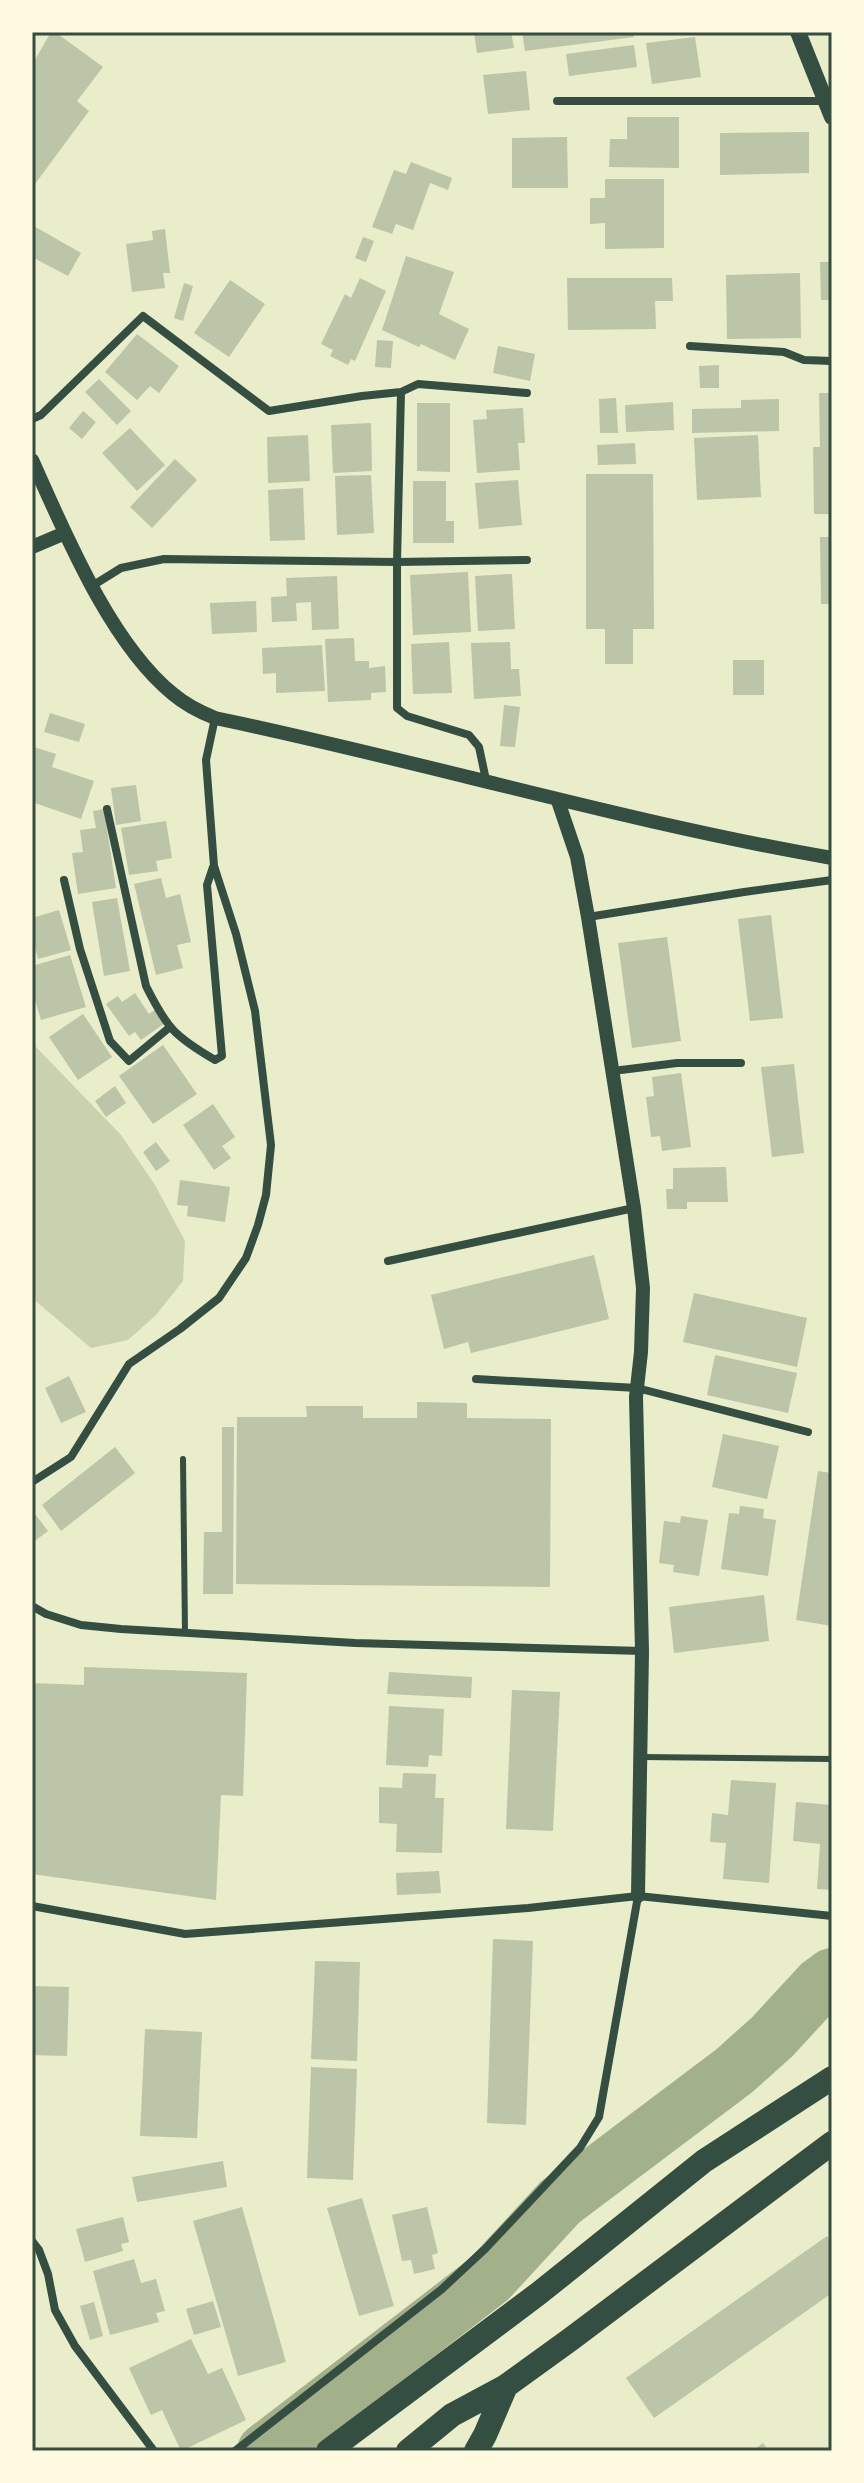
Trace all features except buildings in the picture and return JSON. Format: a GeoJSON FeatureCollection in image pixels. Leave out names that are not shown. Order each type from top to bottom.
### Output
{"type":"FeatureCollection","features":[{"type":"Feature","properties":{"kind":"highway"},"geometry":{"type":"LineString","coordinates":[[328,2451],[538,2294],[704,2161],[832,2078]]}},
{"type":"Feature","properties":{"kind":"highway"},"geometry":{"type":"LineString","coordinates":[[408,2451],[452,2415],[506,2386],[832,2143]]}},
{"type":"Feature","properties":{"kind":"highway"},"geometry":{"type":"LineString","coordinates":[[476,2451],[506,2386]]}},
{"type":"Feature","properties":{"kind":"main road"},"geometry":{"type":"LineString","coordinates":[[798,32],[830,106]]}},
{"type":"Feature","properties":{"kind":"street"},"geometry":{"type":"LineString","coordinates":[[557,101],[830,106]]}},
{"type":"Feature","properties":{"kind":"street"},"geometry":{"type":"LineString","coordinates":[[32,419],[41,415],[143,316],[269,411],[401,392],[418,384],[527,393]]}},
{"type":"Feature","properties":{"kind":"street"},"geometry":{"type":"LineString","coordinates":[[690,346],[784,352],[804,360],[832,361]]}},
{"type":"Feature","properties":{"kind":"street"},"geometry":{"type":"LineString","coordinates":[[401,392],[397,708],[407,716],[469,735],[479,747],[486,780]]}},
{"type":"Feature","properties":{"kind":"street"},"geometry":{"type":"LineString","coordinates":[[32,460],[92,586],[145,667],[194,709],[215,718],[486,780],[558,801],[832,858]]}},
{"type":"Feature","properties":{"kind":"street"},"geometry":{"type":"LineString","coordinates":[[32,547],[65,533]]}},
{"type":"Feature","properties":{"kind":"street"},"geometry":{"type":"LineString","coordinates":[[92,586],[121,568],[164,559],[527,560]]}},
{"type":"Feature","properties":{"kind":"street"},"geometry":{"type":"LineString","coordinates":[[32,1482],[71,1457],[129,1364],[219,1298],[246,1258],[266,1195],[271,1145],[255,1011],[236,934],[214,866],[206,760],[215,718]]}},
{"type":"Feature","properties":{"kind":"street"},"geometry":{"type":"LineString","coordinates":[[235,2451],[442,2289],[485,2249],[580,2148],[599,2117],[638,1896],[642,1651],[637,1388],[643,1288],[634,1208],[588,917],[577,857],[558,801]]}},
{"type":"Feature","properties":{"kind":"street"},"geometry":{"type":"LineString","coordinates":[[107,809],[146,986],[170,1027],[185,1042],[215,1060],[222,1056],[207,885],[214,866]]}},
{"type":"Feature","properties":{"kind":"street"},"geometry":{"type":"LineString","coordinates":[[64,880],[80,949],[110,1041],[129,1061],[170,1027]]}},
{"type":"Feature","properties":{"kind":"street"},"geometry":{"type":"LineString","coordinates":[[588,917],[832,880]]}},
{"type":"Feature","properties":{"kind":"street"},"geometry":{"type":"LineString","coordinates":[[613,1071],[677,1063],[741,1063]]}},
{"type":"Feature","properties":{"kind":"street"},"geometry":{"type":"LineString","coordinates":[[388,1261],[634,1208]]}},
{"type":"Feature","properties":{"kind":"street"},"geometry":{"type":"LineString","coordinates":[[476,1379],[637,1388],[808,1432]]}},
{"type":"Feature","properties":{"kind":"street"},"geometry":{"type":"LineString","coordinates":[[32,1606],[81,1625],[185,1633],[355,1643],[642,1651]]}},
{"type":"Feature","properties":{"kind":"street"},"geometry":{"type":"LineString","coordinates":[[32,1906],[185,1934],[528,1908],[638,1896],[832,1916]]}},
{"type":"Feature","properties":{"kind":"street"},"geometry":{"type":"LineString","coordinates":[[32,2241],[48,2274],[55,2310],[75,2346],[154,2451]]}},
{"type":"Feature","properties":{"kind":"lane"},"geometry":{"type":"LineString","coordinates":[[183,1459],[185,1633]]}},
{"type":"Feature","properties":{"kind":"lane"},"geometry":{"type":"LineString","coordinates":[[640,1757],[832,1759]]}},
{"type":"Feature","properties":{"kind":"green space"},"geometry":{"type":"Polygon","coordinates":[[[32,1031],[36,1047],[121,1135],[155,1185],[185,1241],[183,1281],[156,1315],[128,1340],[91,1348],[32,1298],[32,1031]]]}},
{"type":"Feature","properties":{"kind":"waterway"},"geometry":{"type":"LineString","coordinates":[[265,2451],[489,2279],[560,2202],[734,2071],[832,1976]]}}]}
